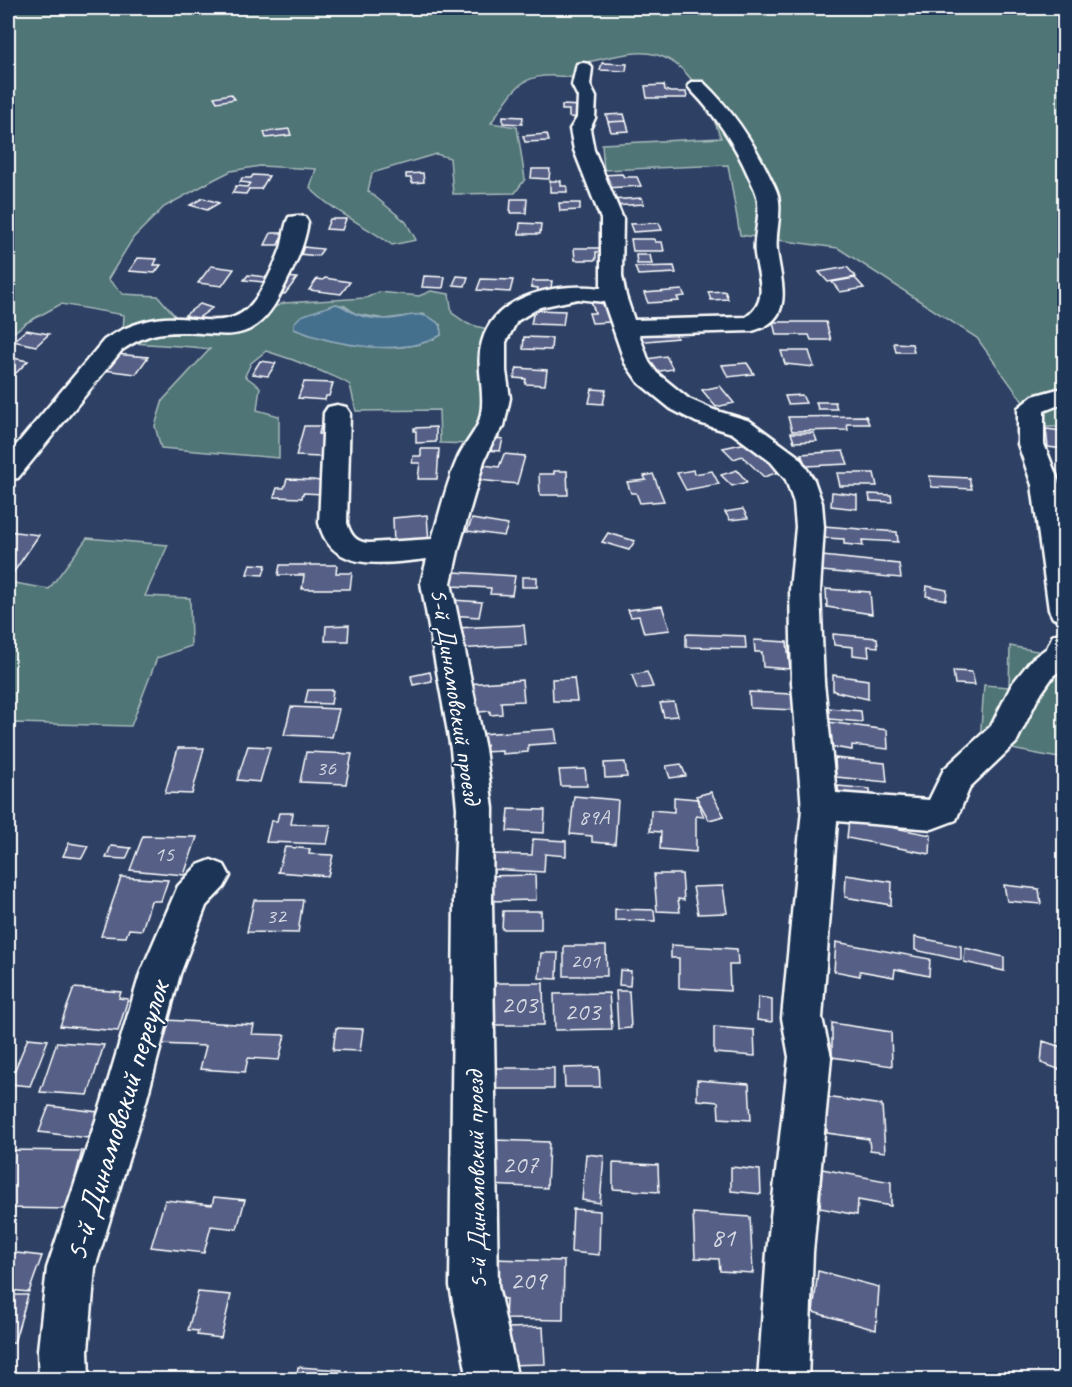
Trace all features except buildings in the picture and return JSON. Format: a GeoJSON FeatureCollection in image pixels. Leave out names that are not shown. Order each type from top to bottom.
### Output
{"type":"FeatureCollection","features":[{"type":"Feature","properties":{"kind":"street"},"geometry":{"type":"LineString","coordinates":[[584,68],[581,84],[587,97],[586,118],[580,129],[584,150],[595,181],[612,219],[611,276],[619,312],[637,363],[648,378],[680,404],[750,433],[789,463],[805,491],[810,527],[805,590],[808,683],[820,808],[802,1018],[810,1057],[790,1252],[783,1380]]}},
{"type":"Feature","properties":{"kind":"street","name":"5-й Динамовский проезд"},"geometry":{"type":"LineString","coordinates":[[493,1380],[474,1287],[473,901],[475,808],[468,749],[436,583],[444,547],[471,461],[479,442],[491,426],[497,398],[492,371],[495,342],[507,317],[515,310],[533,302],[578,292],[619,312],[752,324],[762,318],[769,309],[775,295],[765,244],[769,198],[749,151],[728,116],[697,86]]}},
{"type":"Feature","properties":{"kind":"street"},"geometry":{"type":"LineString","coordinates":[[8,472],[113,345],[125,337],[162,326],[223,330],[240,324],[265,305],[294,246],[297,222]]}},
{"type":"Feature","properties":{"kind":"street"},"geometry":{"type":"LineString","coordinates":[[1058,397],[1042,401],[1031,408],[1031,444],[1046,485],[1065,610]]}},
{"type":"Feature","properties":{"kind":"street"},"geometry":{"type":"LineString","coordinates":[[337,413],[333,523],[336,535],[347,549],[361,553],[444,547]]}},
{"type":"Feature","properties":{"kind":"street"},"geometry":{"type":"LineString","coordinates":[[820,808],[835,807],[932,815],[943,810],[956,779],[1004,734],[1024,693],[1043,667],[1062,654],[1065,643]]}},
{"type":"Feature","properties":{"kind":"street","name":"5-й Динамовский переулок"},"geometry":{"type":"LineString","coordinates":[[64,1380],[63,1350],[71,1268],[124,1102],[160,975],[191,897],[211,876]]}},
{"type":"Feature","properties":{"kind":"green space"},"geometry":{"type":"Polygon","coordinates":[[[8,8],[1064,8],[1064,427],[1041,427],[977,338],[838,248],[740,235],[728,165],[604,170],[602,144],[721,138],[709,108],[692,80],[668,59],[653,54],[636,53],[586,62],[574,78],[543,76],[532,78],[515,90],[491,123],[517,127],[525,179],[515,193],[453,194],[450,158],[436,154],[372,173],[368,191],[406,222],[416,240],[392,245],[319,197],[310,188],[316,169],[260,166],[231,171],[164,207],[133,238],[108,279],[123,294],[158,296],[181,323],[123,333],[124,315],[61,304],[26,323],[8,337],[8,8]]]}},
{"type":"Feature","properties":{"kind":"green space"},"geometry":{"type":"Polygon","coordinates":[[[431,291],[449,294],[452,313],[468,324],[495,331],[492,399],[473,444],[440,443],[439,410],[356,411],[350,385],[309,366],[266,351],[251,363],[245,376],[260,387],[257,410],[279,416],[279,458],[161,448],[155,426],[163,400],[210,349],[121,342],[163,328],[211,334],[284,303],[366,298],[379,292],[419,296],[431,291]],[[336,304],[320,310],[294,329],[328,340],[368,347],[408,346],[426,342],[441,335],[441,325],[423,314],[385,319],[356,314],[345,306],[336,304]]]}},
{"type":"Feature","properties":{"kind":"green space"},"geometry":{"type":"Polygon","coordinates":[[[87,538],[168,545],[145,596],[190,598],[191,646],[157,658],[131,726],[15,723],[8,740],[8,582],[49,589],[87,538]]]}},
{"type":"Feature","properties":{"kind":"green space"},"geometry":{"type":"Polygon","coordinates":[[[1010,646],[1064,656],[1064,759],[980,743],[984,685],[1009,687],[1010,646]]]}},
{"type":"Feature","properties":{"kind":"water"},"geometry":{"type":"Polygon","coordinates":[[[336,304],[356,314],[374,318],[426,316],[441,326],[441,335],[407,346],[368,347],[328,340],[294,329],[294,323],[301,316],[336,304]]]}}]}
